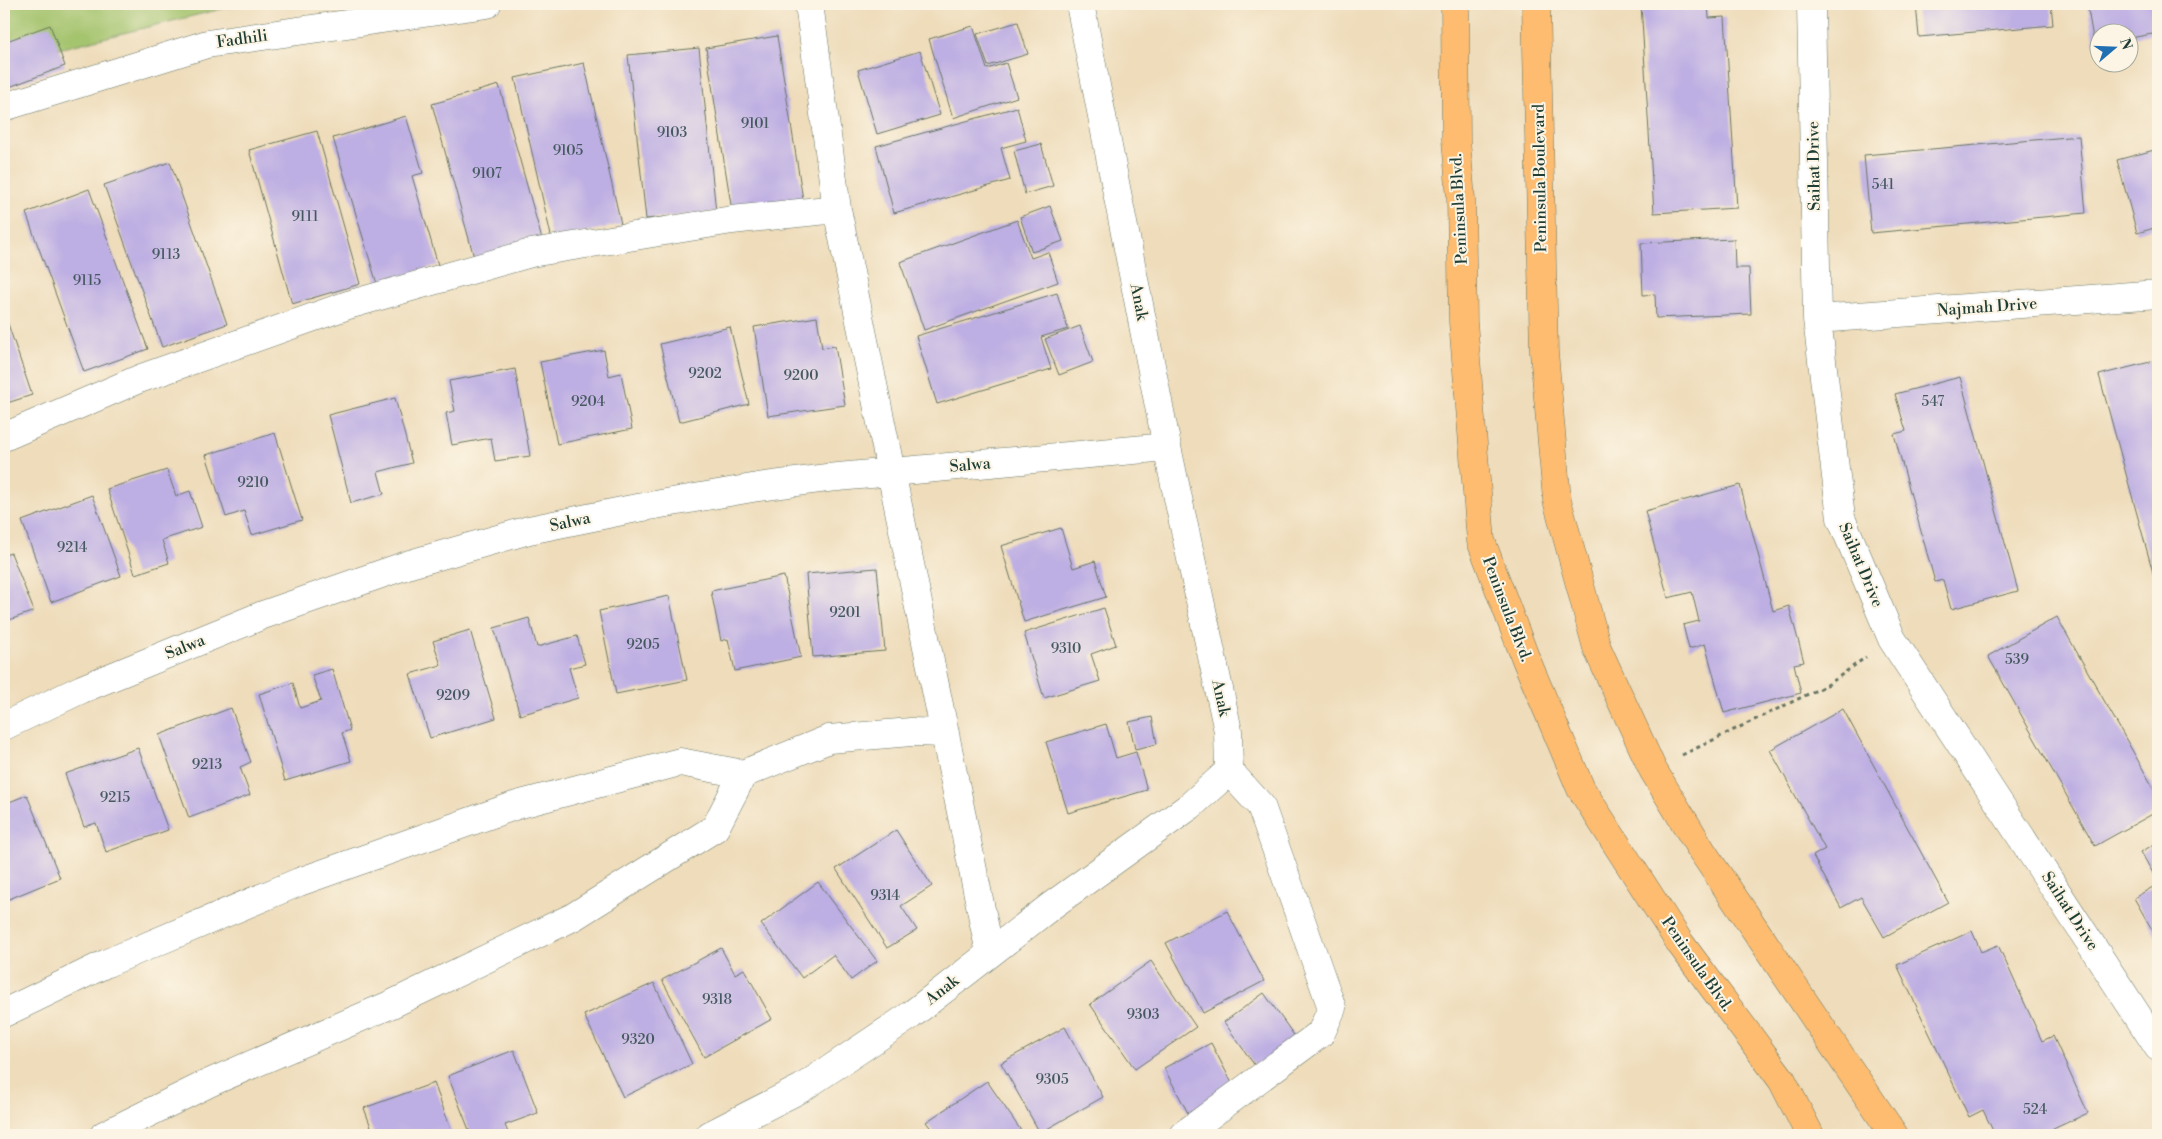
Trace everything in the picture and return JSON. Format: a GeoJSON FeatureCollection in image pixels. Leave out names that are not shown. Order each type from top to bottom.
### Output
{"type":"FeatureCollection","features":[{"type":"Feature","properties":{"kind":"main road","name":"Peninsula Blvd."},"geometry":{"type":"LineString","coordinates":[[1455,4],[1456,140],[1460,199],[1463,322],[1481,541],[1526,657],[1581,789],[1680,943],[1782,1080],[1810,1135]]}},
{"type":"Feature","properties":{"kind":"main road","name":"Peninsula Boulevard"},"geometry":{"type":"LineString","coordinates":[[1536,4],[1544,352],[1560,510],[1597,648],[1653,770]]}},
{"type":"Feature","properties":{"kind":"main road"},"geometry":{"type":"LineString","coordinates":[[1653,770],[1702,851],[1894,1135]]}},
{"type":"Feature","properties":{"kind":"street","name":"Fadhili"},"geometry":{"type":"LineString","coordinates":[[4,107],[208,44],[487,4]]}},
{"type":"Feature","properties":{"kind":"street"},"geometry":{"type":"LineString","coordinates":[[809,4],[837,209],[990,953]]}},
{"type":"Feature","properties":{"kind":"street","name":"Anak"},"geometry":{"type":"LineString","coordinates":[[710,1135],[809,1082],[911,1014],[1051,906],[1190,806],[1229,771],[1228,731],[1167,447],[1080,4]]}},
{"type":"Feature","properties":{"kind":"street","name":"Saihat Drive"},"geometry":{"type":"LineString","coordinates":[[1812,4],[1817,319],[1841,518],[1892,639],[2158,1047]]}},
{"type":"Feature","properties":{"kind":"street"},"geometry":{"type":"LineString","coordinates":[[4,437],[139,380],[348,305],[531,253],[732,220],[837,209]]}},
{"type":"Feature","properties":{"kind":"street","name":"Najmah Drive"},"geometry":{"type":"LineString","coordinates":[[1817,319],[2158,294]]}},
{"type":"Feature","properties":{"kind":"street","name":"Salwa"},"geometry":{"type":"LineString","coordinates":[[4,726],[82,689],[263,615],[410,564],[529,530],[632,509],[758,487],[892,472],[1167,447]]}},
{"type":"Feature","properties":{"kind":"street"},"geometry":{"type":"LineString","coordinates":[[4,1013],[107,963],[299,882],[517,805],[680,762],[743,774],[829,739],[911,732],[945,733]]}},
{"type":"Feature","properties":{"kind":"street"},"geometry":{"type":"LineString","coordinates":[[1182,1135],[1321,1033],[1332,1008],[1261,806],[1229,771]]}},
{"type":"Feature","properties":{"kind":"street"},"geometry":{"type":"LineString","coordinates":[[104,1135],[209,1083],[392,1004],[573,917],[716,828],[743,774]]}},
{"type":"Feature","properties":{"kind":"path"},"geometry":{"type":"LineString","coordinates":[[1653,770],[1829,684],[1892,639]]}},
{"type":"Feature","properties":{"kind":"green space"},"geometry":{"type":"Polygon","coordinates":[[[4,4],[242,4],[38,54],[4,66],[4,4]]]}},
{"type":"Feature","properties":{"kind":"building"},"geometry":{"type":"Polygon","coordinates":[[[1641,4],[1708,4],[1709,18],[1725,17],[1737,208],[1654,213],[1641,4]]]}},
{"type":"Feature","properties":{"kind":"building"},"geometry":{"type":"Polygon","coordinates":[[[1916,4],[2051,4],[2053,25],[1919,37],[1916,4]]]}},
{"type":"Feature","properties":{"kind":"building"},"geometry":{"type":"Polygon","coordinates":[[[2087,4],[2158,4],[2158,33],[2140,36],[2140,22],[2090,22],[2087,4]]]}},
{"type":"Feature","properties":{"kind":"building"},"geometry":{"type":"Polygon","coordinates":[[[1018,22],[1028,54],[988,66],[977,34],[1018,22]]]}},
{"type":"Feature","properties":{"kind":"building"},"geometry":{"type":"Polygon","coordinates":[[[50,25],[65,66],[4,89],[4,42],[50,25]]]}},
{"type":"Feature","properties":{"kind":"building"},"geometry":{"type":"Polygon","coordinates":[[[973,26],[987,69],[1006,63],[1017,97],[953,118],[929,39],[973,26]]]}},
{"type":"Feature","properties":{"kind":"building"},"geometry":{"type":"Polygon","coordinates":[[[777,36],[803,200],[732,211],[706,48],[777,36]]]}},
{"type":"Feature","properties":{"kind":"building"},"geometry":{"type":"Polygon","coordinates":[[[699,48],[716,212],[646,219],[628,55],[699,48]]]}},
{"type":"Feature","properties":{"kind":"building"},"geometry":{"type":"Polygon","coordinates":[[[920,51],[940,115],[877,134],[858,70],[920,51]]]}},
{"type":"Feature","properties":{"kind":"building"},"geometry":{"type":"Polygon","coordinates":[[[584,63],[621,224],[552,240],[515,78],[584,63]]]}},
{"type":"Feature","properties":{"kind":"building"},"geometry":{"type":"Polygon","coordinates":[[[499,85],[543,243],[475,261],[432,104],[499,85]]]}},
{"type":"Feature","properties":{"kind":"building"},"geometry":{"type":"Polygon","coordinates":[[[1017,107],[1026,141],[1001,148],[1010,180],[894,213],[876,146],[1017,107]]]}},
{"type":"Feature","properties":{"kind":"building"},"geometry":{"type":"Polygon","coordinates":[[[406,116],[423,173],[412,176],[438,265],[377,284],[333,138],[406,116]]]}},
{"type":"Feature","properties":{"kind":"building"},"geometry":{"type":"Polygon","coordinates":[[[317,131],[360,284],[292,304],[249,150],[317,131]]]}},
{"type":"Feature","properties":{"kind":"building"},"geometry":{"type":"Polygon","coordinates":[[[2079,136],[2086,213],[1871,233],[1864,155],[2079,136]]]}},
{"type":"Feature","properties":{"kind":"building"},"geometry":{"type":"Polygon","coordinates":[[[1041,144],[1053,186],[1025,194],[1014,151],[1041,144]]]}},
{"type":"Feature","properties":{"kind":"building"},"geometry":{"type":"Polygon","coordinates":[[[2158,149],[2158,227],[2137,233],[2117,160],[2158,149]]]}},
{"type":"Feature","properties":{"kind":"building"},"geometry":{"type":"Polygon","coordinates":[[[170,162],[227,324],[162,347],[104,185],[170,162]]]}},
{"type":"Feature","properties":{"kind":"building"},"geometry":{"type":"Polygon","coordinates":[[[89,189],[148,349],[84,372],[26,213],[89,189]]]}},
{"type":"Feature","properties":{"kind":"building"},"geometry":{"type":"Polygon","coordinates":[[[1050,206],[1063,241],[1032,252],[1020,217],[1050,206]]]}},
{"type":"Feature","properties":{"kind":"building"},"geometry":{"type":"Polygon","coordinates":[[[1017,220],[1031,258],[1048,252],[1058,282],[924,330],[900,262],[1017,220]]]}},
{"type":"Feature","properties":{"kind":"building"},"geometry":{"type":"Polygon","coordinates":[[[1734,239],[1735,268],[1749,268],[1751,314],[1656,318],[1655,294],[1643,295],[1641,243],[1734,239]]]}},
{"type":"Feature","properties":{"kind":"building"},"geometry":{"type":"Polygon","coordinates":[[[1057,293],[1068,329],[1041,337],[1051,369],[937,404],[916,336],[1057,293]]]}},
{"type":"Feature","properties":{"kind":"building"},"geometry":{"type":"Polygon","coordinates":[[[4,312],[32,395],[4,404],[4,312]]]}},
{"type":"Feature","properties":{"kind":"building"},"geometry":{"type":"Polygon","coordinates":[[[817,317],[822,348],[835,346],[845,405],[768,416],[754,327],[817,317]]]}},
{"type":"Feature","properties":{"kind":"building"},"geometry":{"type":"Polygon","coordinates":[[[1080,326],[1093,362],[1059,375],[1045,339],[1080,326]]]}},
{"type":"Feature","properties":{"kind":"building"},"geometry":{"type":"Polygon","coordinates":[[[730,327],[749,404],[679,422],[660,344],[730,327]]]}},
{"type":"Feature","properties":{"kind":"building"},"geometry":{"type":"Polygon","coordinates":[[[604,350],[609,376],[621,373],[632,429],[557,444],[540,362],[604,350]]]}},
{"type":"Feature","properties":{"kind":"building"},"geometry":{"type":"Polygon","coordinates":[[[2158,360],[2158,591],[2099,375],[2158,360]]]}},
{"type":"Feature","properties":{"kind":"building"},"geometry":{"type":"Polygon","coordinates":[[[515,369],[530,456],[495,461],[491,438],[452,445],[446,413],[455,411],[449,381],[515,369]]]}},
{"type":"Feature","properties":{"kind":"building"},"geometry":{"type":"Polygon","coordinates":[[[1960,377],[2018,591],[1951,609],[1943,580],[1935,582],[1894,434],[1906,431],[1895,394],[1960,377]]]}},
{"type":"Feature","properties":{"kind":"building"},"geometry":{"type":"Polygon","coordinates":[[[395,398],[412,463],[378,472],[384,494],[351,503],[328,415],[395,398]]]}},
{"type":"Feature","properties":{"kind":"building"},"geometry":{"type":"Polygon","coordinates":[[[275,433],[302,520],[252,535],[244,511],[226,517],[206,455],[275,433]]]}},
{"type":"Feature","properties":{"kind":"building"},"geometry":{"type":"Polygon","coordinates":[[[167,470],[176,496],[190,491],[202,527],[162,540],[169,563],[135,574],[107,489],[167,470]]]}},
{"type":"Feature","properties":{"kind":"building"},"geometry":{"type":"Polygon","coordinates":[[[1740,485],[1773,611],[1789,606],[1804,662],[1794,664],[1801,693],[1724,713],[1705,644],[1689,649],[1683,625],[1699,621],[1692,592],[1668,598],[1645,511],[1740,485]]]}},
{"type":"Feature","properties":{"kind":"building"},"geometry":{"type":"Polygon","coordinates":[[[92,495],[121,576],[51,602],[22,521],[92,495]]]}},
{"type":"Feature","properties":{"kind":"building"},"geometry":{"type":"Polygon","coordinates":[[[1061,528],[1073,568],[1095,561],[1106,597],[1024,622],[1001,546],[1061,528]]]}},
{"type":"Feature","properties":{"kind":"building"},"geometry":{"type":"Polygon","coordinates":[[[11,553],[34,611],[4,622],[4,555],[11,553]]]}},
{"type":"Feature","properties":{"kind":"building"},"geometry":{"type":"Polygon","coordinates":[[[877,568],[885,651],[813,657],[806,574],[877,568]]]}},
{"type":"Feature","properties":{"kind":"building"},"geometry":{"type":"Polygon","coordinates":[[[784,576],[801,657],[735,671],[728,639],[721,641],[711,591],[784,576]]]}},
{"type":"Feature","properties":{"kind":"building"},"geometry":{"type":"Polygon","coordinates":[[[669,596],[687,680],[616,694],[599,611],[669,596]]]}},
{"type":"Feature","properties":{"kind":"building"},"geometry":{"type":"Polygon","coordinates":[[[1104,608],[1116,645],[1091,654],[1100,681],[1044,698],[1024,633],[1104,608]]]}},
{"type":"Feature","properties":{"kind":"building"},"geometry":{"type":"Polygon","coordinates":[[[2057,617],[2158,796],[2158,811],[2095,846],[1988,656],[2057,617]]]}},
{"type":"Feature","properties":{"kind":"building"},"geometry":{"type":"Polygon","coordinates":[[[529,618],[537,647],[577,636],[585,664],[569,668],[578,698],[520,715],[494,628],[529,618]]]}},
{"type":"Feature","properties":{"kind":"building"},"geometry":{"type":"Polygon","coordinates":[[[470,630],[496,718],[430,738],[410,674],[441,665],[433,641],[470,630]]]}},
{"type":"Feature","properties":{"kind":"building"},"geometry":{"type":"Polygon","coordinates":[[[332,669],[350,730],[342,733],[351,761],[285,781],[259,694],[293,683],[300,708],[321,701],[312,675],[332,669]]]}},
{"type":"Feature","properties":{"kind":"building"},"geometry":{"type":"Polygon","coordinates":[[[231,708],[251,762],[240,767],[250,795],[189,818],[159,735],[231,708]]]}},
{"type":"Feature","properties":{"kind":"building"},"geometry":{"type":"Polygon","coordinates":[[[1843,709],[1948,902],[1884,937],[1861,897],[1841,908],[1813,856],[1825,849],[1770,750],[1843,709]]]}},
{"type":"Feature","properties":{"kind":"building"},"geometry":{"type":"Polygon","coordinates":[[[1152,717],[1157,744],[1135,749],[1129,722],[1152,717]]]}},
{"type":"Feature","properties":{"kind":"building"},"geometry":{"type":"Polygon","coordinates":[[[1106,724],[1116,758],[1136,752],[1147,790],[1068,813],[1046,742],[1106,724]]]}},
{"type":"Feature","properties":{"kind":"building"},"geometry":{"type":"Polygon","coordinates":[[[138,748],[168,830],[106,852],[96,823],[84,827],[65,774],[138,748]]]}},
{"type":"Feature","properties":{"kind":"building"},"geometry":{"type":"Polygon","coordinates":[[[27,795],[60,878],[4,901],[4,804],[27,795]]]}},
{"type":"Feature","properties":{"kind":"building"},"geometry":{"type":"Polygon","coordinates":[[[896,830],[932,886],[901,906],[917,930],[887,948],[836,869],[896,830]]]}},
{"type":"Feature","properties":{"kind":"building"},"geometry":{"type":"Polygon","coordinates":[[[2158,842],[2158,882],[2141,852],[2158,842]]]}},
{"type":"Feature","properties":{"kind":"building"},"geometry":{"type":"Polygon","coordinates":[[[818,882],[877,961],[851,980],[833,955],[802,978],[761,924],[818,882]]]}},
{"type":"Feature","properties":{"kind":"building"},"geometry":{"type":"Polygon","coordinates":[[[2158,884],[2158,940],[2134,898],[2158,884]]]}},
{"type":"Feature","properties":{"kind":"building"},"geometry":{"type":"Polygon","coordinates":[[[1227,911],[1264,981],[1203,1013],[1166,943],[1227,911]]]}},
{"type":"Feature","properties":{"kind":"building"},"geometry":{"type":"Polygon","coordinates":[[[1972,931],[1981,952],[1998,945],[2042,1041],[2053,1036],[2088,1113],[2040,1135],[1995,1135],[1983,1110],[1969,1117],[1897,965],[1972,931]]]}},
{"type":"Feature","properties":{"kind":"building"},"geometry":{"type":"Polygon","coordinates":[[[721,948],[735,974],[744,969],[772,1019],[704,1057],[662,980],[721,948]]]}},
{"type":"Feature","properties":{"kind":"building"},"geometry":{"type":"Polygon","coordinates":[[[1151,961],[1196,1027],[1135,1069],[1090,1004],[1151,961]]]}},
{"type":"Feature","properties":{"kind":"building"},"geometry":{"type":"Polygon","coordinates":[[[654,983],[692,1064],[623,1097],[584,1015],[654,983]]]}},
{"type":"Feature","properties":{"kind":"building"},"geometry":{"type":"Polygon","coordinates":[[[1264,993],[1298,1041],[1258,1070],[1224,1022],[1264,993]]]}},
{"type":"Feature","properties":{"kind":"building"},"geometry":{"type":"Polygon","coordinates":[[[1065,1027],[1103,1097],[1040,1133],[1001,1063],[1065,1027]]]}},
{"type":"Feature","properties":{"kind":"building"},"geometry":{"type":"Polygon","coordinates":[[[1211,1043],[1235,1089],[1188,1113],[1164,1068],[1211,1043]]]}},
{"type":"Feature","properties":{"kind":"building"},"geometry":{"type":"Polygon","coordinates":[[[514,1050],[538,1113],[505,1125],[509,1135],[471,1135],[448,1076],[514,1050]]]}},
{"type":"Feature","properties":{"kind":"building"},"geometry":{"type":"Polygon","coordinates":[[[987,1081],[1024,1135],[936,1135],[926,1122],[987,1081]]]}},
{"type":"Feature","properties":{"kind":"building"},"geometry":{"type":"Polygon","coordinates":[[[434,1083],[453,1135],[374,1135],[364,1108],[434,1083]]]}}]}
